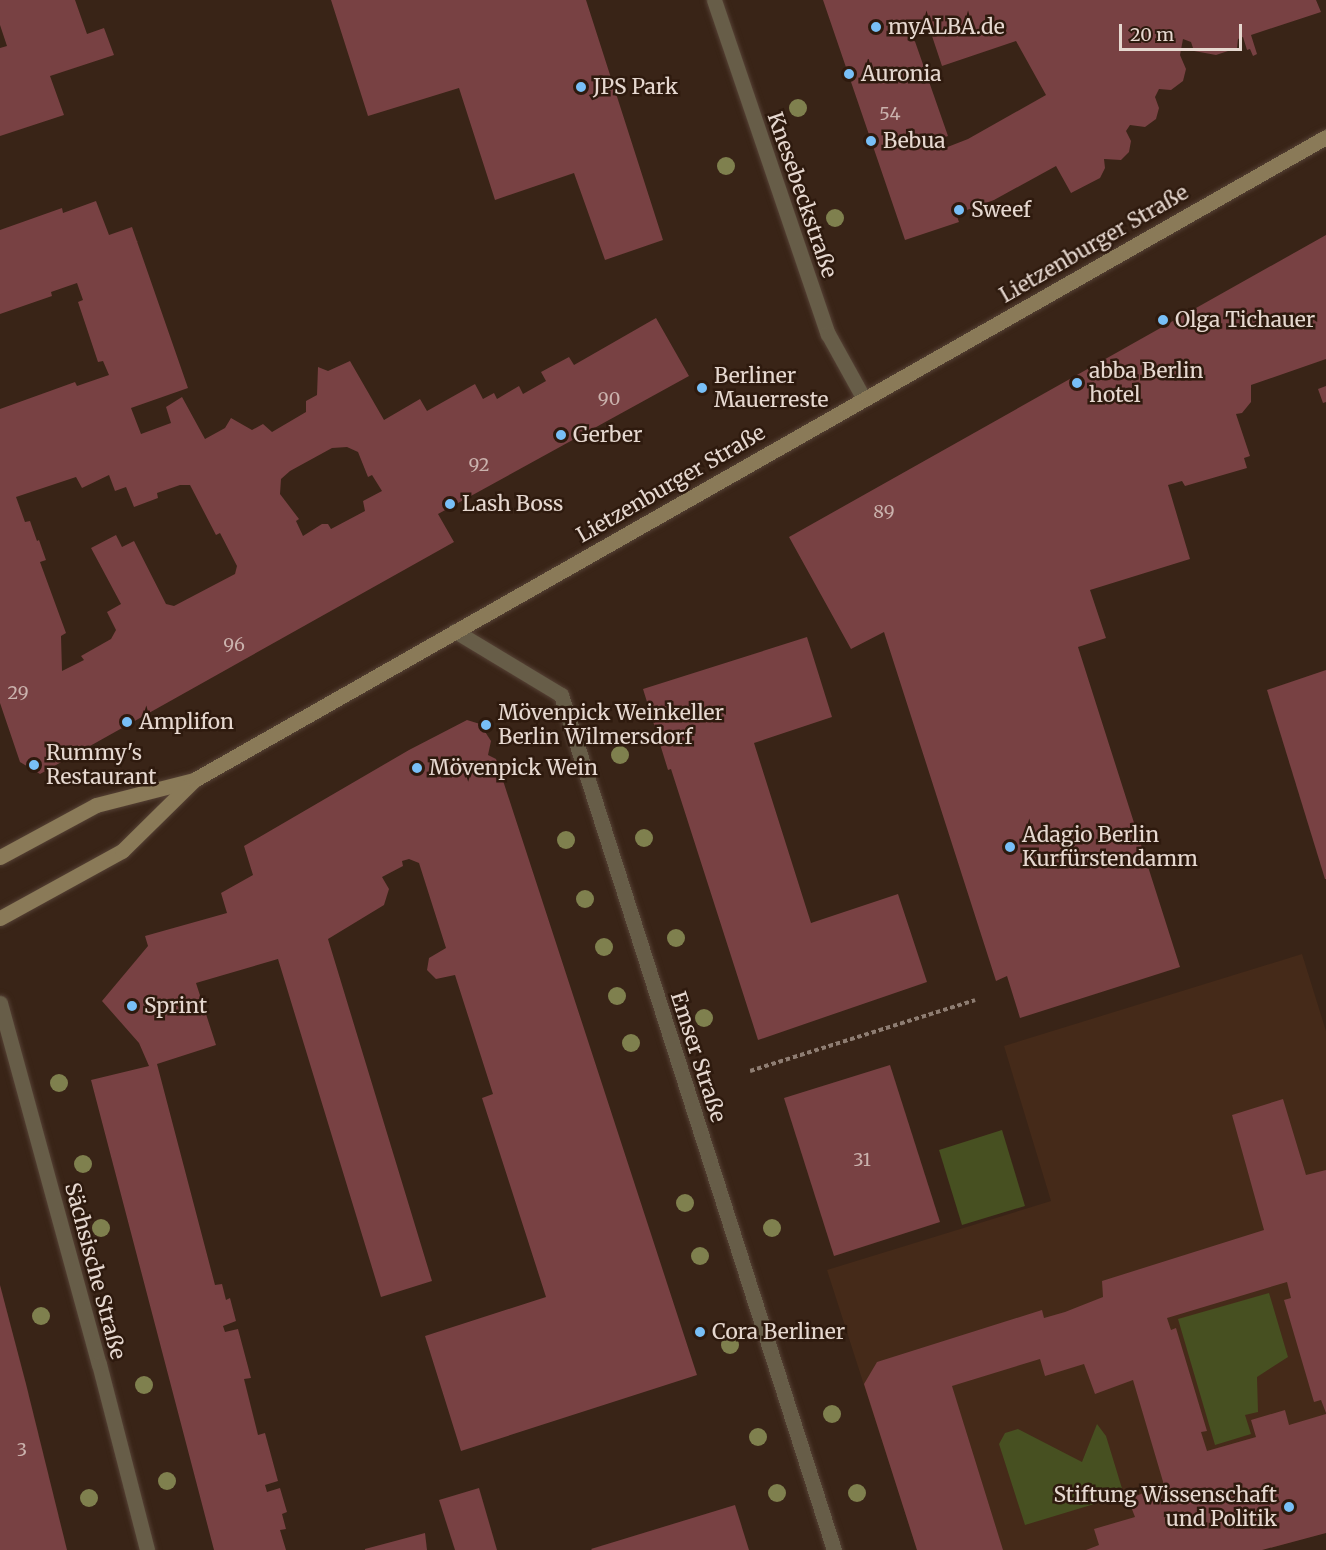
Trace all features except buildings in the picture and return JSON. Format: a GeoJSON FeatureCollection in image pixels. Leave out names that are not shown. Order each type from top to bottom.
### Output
{"type":"FeatureCollection","features":[{"type":"Feature","properties":{"kind":"main road","name":"Lietzenburger Straße"},"geometry":{"type":"LineString","coordinates":[[0,918],[122,851],[194,780],[1326,137]]}},
{"type":"Feature","properties":{"kind":"main road","name":"Lietzenburger Straße"},"geometry":{"type":"LineString","coordinates":[[0,857],[96,805],[194,780]]}},
{"type":"Feature","properties":{"kind":"street","name":"Knesebeckstraße"},"geometry":{"type":"LineString","coordinates":[[714,0],[828,334],[864,399]]}},
{"type":"Feature","properties":{"kind":"street","name":"Emser Straße"},"geometry":{"type":"LineString","coordinates":[[455,631],[561,695],[834,1550]]}},
{"type":"Feature","properties":{"kind":"street","name":"Sächsische Straße"},"geometry":{"type":"LineString","coordinates":[[0,1004],[99,1364],[147,1550]]}},
{"type":"Feature","properties":{"kind":"path"},"geometry":{"type":"LineString","coordinates":[[750,1071],[975,1000]]}},
{"type":"Feature","properties":{"kind":"shaded area"},"geometry":{"type":"Polygon","coordinates":[[[1302,954],[1326,1031],[1326,1533],[1262,1550],[917,1550],[827,1270],[1051,1201],[1004,1046],[1302,954]]]}},
{"type":"Feature","properties":{"kind":"green space"},"geometry":{"type":"Polygon","coordinates":[[[1002,1130],[1025,1206],[962,1225],[939,1150],[1002,1130]]]}},
{"type":"Feature","properties":{"kind":"green space"},"geometry":{"type":"Polygon","coordinates":[[[1269,1293],[1288,1357],[1257,1377],[1258,1412],[1245,1415],[1251,1434],[1215,1445],[1178,1319],[1269,1293]]]}},
{"type":"Feature","properties":{"kind":"green space"},"geometry":{"type":"Polygon","coordinates":[[[1097,1424],[1106,1436],[1124,1495],[1025,1525],[999,1444],[1005,1433],[1018,1429],[1082,1462],[1097,1424]]]}},
{"type":"Feature","properties":{"kind":"place","name":"myALBA.de"},"geometry":{"type":"Point","coordinates":[876,27]}},
{"type":"Feature","properties":{"kind":"place","name":"Auronia"},"geometry":{"type":"Point","coordinates":[849,74]}},
{"type":"Feature","properties":{"kind":"place","name":"JPS Park"},"geometry":{"type":"Point","coordinates":[581,87]}},
{"type":"Feature","properties":{"kind":"place","name":"Bebua"},"geometry":{"type":"Point","coordinates":[871,141]}},
{"type":"Feature","properties":{"kind":"place","name":"Sweef"},"geometry":{"type":"Point","coordinates":[959,210]}},
{"type":"Feature","properties":{"kind":"place","name":"Olga Tichauer"},"geometry":{"type":"Point","coordinates":[1163,320]}},
{"type":"Feature","properties":{"kind":"place","name":"abba Berlin hotel"},"geometry":{"type":"Point","coordinates":[1077,383]}},
{"type":"Feature","properties":{"kind":"place","name":"Berliner Mauerreste"},"geometry":{"type":"Point","coordinates":[702,388]}},
{"type":"Feature","properties":{"kind":"place","name":"Gerber"},"geometry":{"type":"Point","coordinates":[561,435]}},
{"type":"Feature","properties":{"kind":"place","name":"Lash Boss"},"geometry":{"type":"Point","coordinates":[450,504]}},
{"type":"Feature","properties":{"kind":"place","name":"Amplifon"},"geometry":{"type":"Point","coordinates":[127,722]}},
{"type":"Feature","properties":{"kind":"place","name":"Mövenpick Weinkeller Berlin Wilmersdorf"},"geometry":{"type":"Point","coordinates":[486,725]}},
{"type":"Feature","properties":{"kind":"place","name":"Rummy's Restaurant"},"geometry":{"type":"Point","coordinates":[34,765]}},
{"type":"Feature","properties":{"kind":"place","name":"Mövenpick Wein"},"geometry":{"type":"Point","coordinates":[417,768]}},
{"type":"Feature","properties":{"kind":"place","name":"Adagio Berlin Kurfürstendamm"},"geometry":{"type":"Point","coordinates":[1010,847]}},
{"type":"Feature","properties":{"kind":"place","name":"Sprint"},"geometry":{"type":"Point","coordinates":[132,1006]}},
{"type":"Feature","properties":{"kind":"place","name":"Cora Berliner"},"geometry":{"type":"Point","coordinates":[700,1332]}},
{"type":"Feature","properties":{"kind":"place","name":"Stiftung Wissenschaft und Politik"},"geometry":{"type":"Point","coordinates":[1289,1507]}}]}
